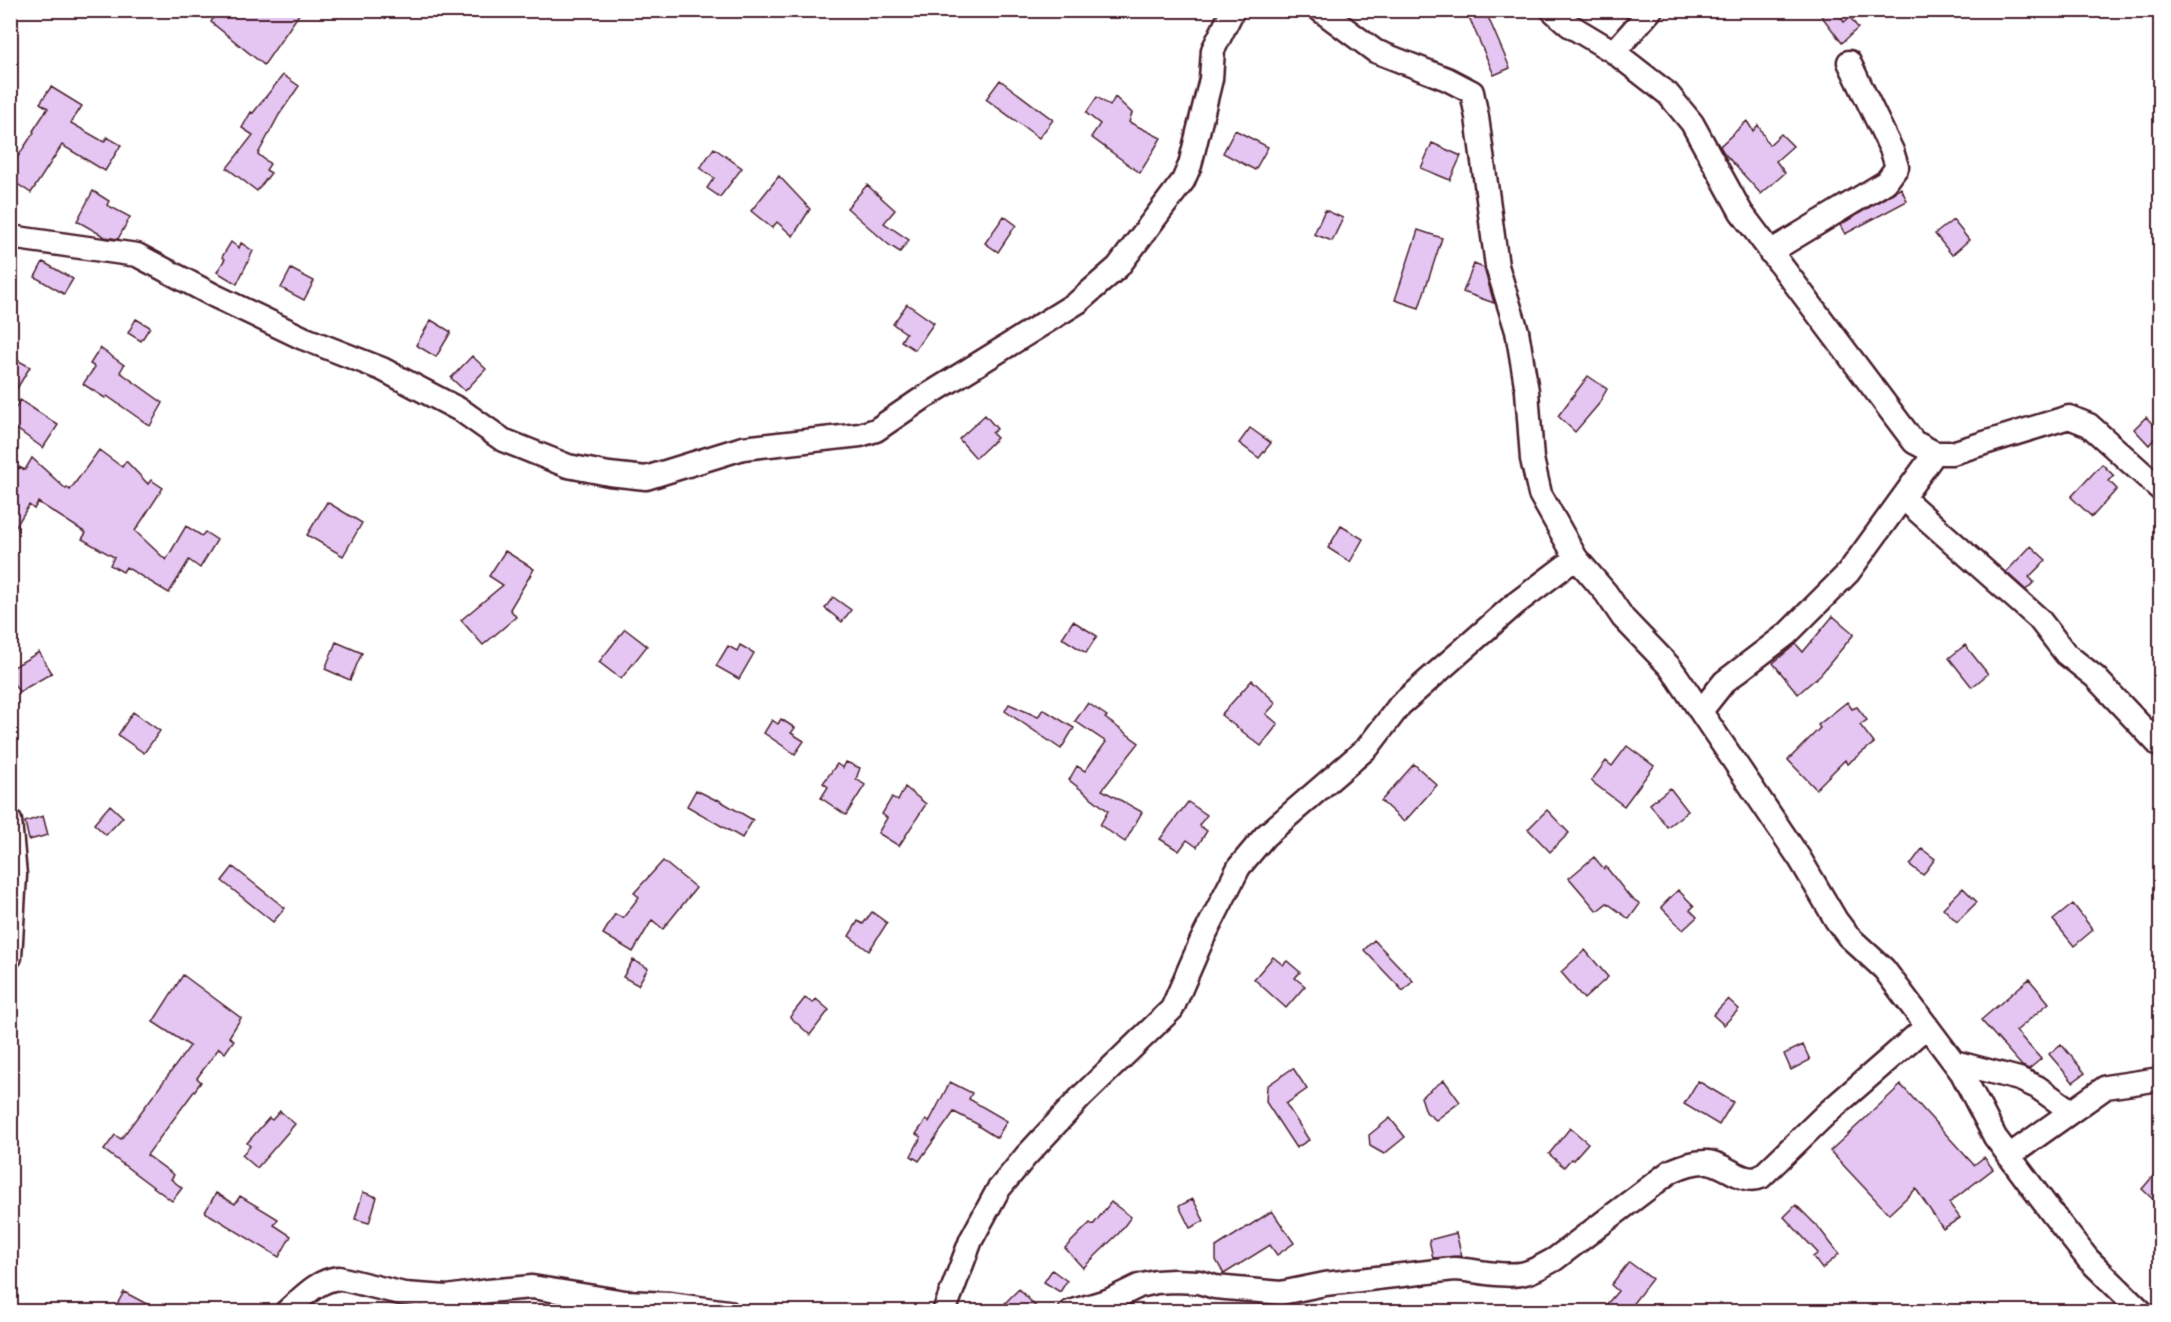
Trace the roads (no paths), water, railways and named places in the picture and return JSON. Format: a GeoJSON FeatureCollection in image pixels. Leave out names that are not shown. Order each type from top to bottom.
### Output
{"type":"FeatureCollection","features":[{"type":"Feature","properties":{"kind":"street"},"geometry":{"type":"LineString","coordinates":[[10,237],[137,255],[303,338],[382,369],[462,411],[503,440],[568,466],[646,478],[743,448],[860,435],[876,430],[1095,289],[1118,267],[1183,181],[1190,165],[1211,79],[1213,50],[1233,10]]}},
{"type":"Feature","properties":{"kind":"street"},"geometry":{"type":"LineString","coordinates":[[1320,10],[1375,51],[1447,79],[1472,92],[1497,266],[1517,331],[1527,391],[1532,459],[1540,494],[1576,558],[1606,593],[1623,618],[1670,667],[1701,711],[1800,859],[1836,920],[1848,936],[1884,969],[1962,1073],[1995,1137],[2088,1258],[2142,1311]]}},
{"type":"Feature","properties":{"kind":"street"},"geometry":{"type":"LineString","coordinates":[[1552,10],[1569,25],[1614,52],[1668,94],[1692,123],[1741,212],[1914,442],[1935,453],[1952,453],[2069,417],[2089,425],[2160,489]]}},
{"type":"Feature","properties":{"kind":"street"},"geometry":{"type":"LineString","coordinates":[[1614,52],[1651,10]]}},
{"type":"Feature","properties":{"kind":"street"},"geometry":{"type":"LineString","coordinates":[[1770,252],[1886,182],[1897,167],[1892,151],[1849,62]]}},
{"type":"Feature","properties":{"kind":"street"},"geometry":{"type":"LineString","coordinates":[[1701,711],[1724,682],[1787,634],[1848,573],[1935,453]]}},
{"type":"Feature","properties":{"kind":"street"},"geometry":{"type":"LineString","coordinates":[[1903,498],[2039,619],[2066,654],[2095,677],[2160,746]]}},
{"type":"Feature","properties":{"kind":"street"},"geometry":{"type":"LineString","coordinates":[[944,1311],[971,1240],[998,1190],[1082,1096],[1172,1009],[1202,940],[1239,867],[1265,836],[1368,747],[1400,705],[1515,604],[1576,558]]}},
{"type":"Feature","properties":{"kind":"street"},"geometry":{"type":"LineString","coordinates":[[1678,678],[1724,682]]}},
{"type":"Feature","properties":{"kind":"street"},"geometry":{"type":"LineString","coordinates":[[10,821],[15,874],[10,957]]}},
{"type":"Feature","properties":{"kind":"street"},"geometry":{"type":"LineString","coordinates":[[1070,1311],[1110,1300],[1139,1286],[1174,1281],[1281,1293],[1325,1284],[1455,1269],[1522,1274],[1539,1268],[1555,1258],[1671,1171],[1690,1163],[1707,1162],[1720,1165],[1749,1180],[1761,1177],[1826,1114],[1927,1026]]}},
{"type":"Feature","properties":{"kind":"street"},"geometry":{"type":"LineString","coordinates":[[1954,1062],[2028,1083],[2071,1111]]}},
{"type":"Feature","properties":{"kind":"street"},"geometry":{"type":"LineString","coordinates":[[2009,1156],[2106,1087],[2160,1079]]}},
{"type":"Feature","properties":{"kind":"street"},"geometry":{"type":"LineString","coordinates":[[286,1311],[318,1284],[339,1278],[404,1293],[447,1297],[532,1287],[625,1302],[670,1304],[728,1311]]}}]}
